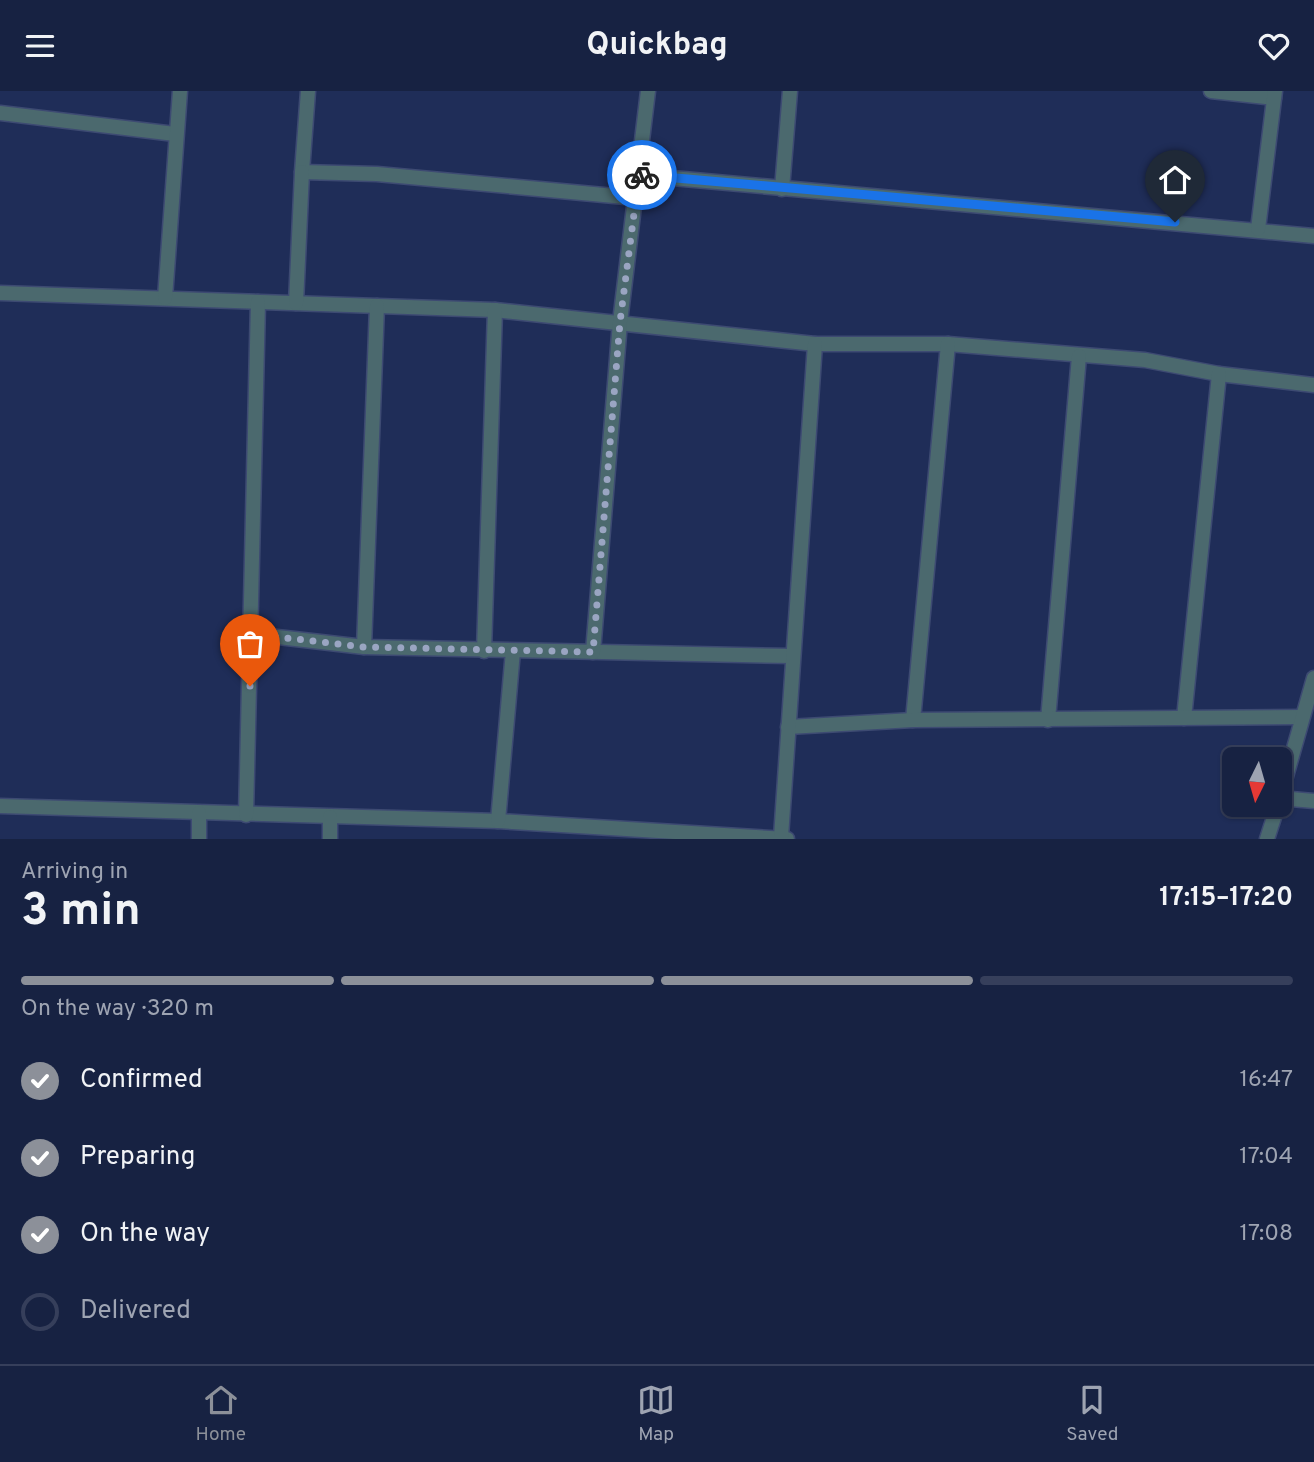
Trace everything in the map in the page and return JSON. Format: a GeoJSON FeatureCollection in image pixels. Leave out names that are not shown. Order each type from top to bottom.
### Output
{"type":"FeatureCollection","features":[{"type":"Feature","properties":{"kind":"street"},"geometry":{"type":"LineString","coordinates":[[165,298],[180,91]]}},
{"type":"Feature","properties":{"kind":"street"},"geometry":{"type":"LineString","coordinates":[[296,303],[308,91]]}},
{"type":"Feature","properties":{"kind":"street"},"geometry":{"type":"LineString","coordinates":[[593,652],[620,322],[648,91]]}},
{"type":"Feature","properties":{"kind":"street"},"geometry":{"type":"LineString","coordinates":[[782,189],[789,91]]}},
{"type":"Feature","properties":{"kind":"street"},"geometry":{"type":"LineString","coordinates":[[1211,91],[1275,95],[1258,229]]}},
{"type":"Feature","properties":{"kind":"street"},"geometry":{"type":"LineString","coordinates":[[0,113],[175,134]]}},
{"type":"Feature","properties":{"kind":"street"},"geometry":{"type":"LineString","coordinates":[[302,172],[377,174],[636,198]]}},
{"type":"Feature","properties":{"kind":"street"},"geometry":{"type":"LineString","coordinates":[[639,175],[1314,236]]}},
{"type":"Feature","properties":{"kind":"street"},"geometry":{"type":"LineString","coordinates":[[0,293],[495,310],[815,344],[948,345],[1145,360],[1219,374],[1314,385]]}},
{"type":"Feature","properties":{"kind":"street"},"geometry":{"type":"LineString","coordinates":[[246,815],[258,302]]}},
{"type":"Feature","properties":{"kind":"street"},"geometry":{"type":"LineString","coordinates":[[364,647],[377,306]]}},
{"type":"Feature","properties":{"kind":"street"},"geometry":{"type":"LineString","coordinates":[[484,651],[495,310]]}},
{"type":"Feature","properties":{"kind":"street"},"geometry":{"type":"LineString","coordinates":[[0,806],[498,821],[784,838],[791,656],[815,344]]}},
{"type":"Feature","properties":{"kind":"street"},"geometry":{"type":"LineString","coordinates":[[913,720],[948,345]]}},
{"type":"Feature","properties":{"kind":"street"},"geometry":{"type":"LineString","coordinates":[[1048,720],[1079,356]]}},
{"type":"Feature","properties":{"kind":"street"},"geometry":{"type":"LineString","coordinates":[[1184,718],[1219,374]]}},
{"type":"Feature","properties":{"kind":"street"},"geometry":{"type":"LineString","coordinates":[[252,634],[364,647],[791,656]]}},
{"type":"Feature","properties":{"kind":"street"},"geometry":{"type":"LineString","coordinates":[[498,821],[513,651]]}},
{"type":"Feature","properties":{"kind":"street"},"geometry":{"type":"LineString","coordinates":[[1292,754],[1302,717],[1312,694],[1314,678]]}},
{"type":"Feature","properties":{"kind":"street"},"geometry":{"type":"LineString","coordinates":[[788,727],[913,720],[1302,717]]}},
{"type":"Feature","properties":{"kind":"street"},"geometry":{"type":"LineString","coordinates":[[1292,801],[1314,801]]}},
{"type":"Feature","properties":{"kind":"street"},"geometry":{"type":"LineString","coordinates":[[199,813],[199,839]]}},
{"type":"Feature","properties":{"kind":"street"},"geometry":{"type":"LineString","coordinates":[[330,817],[330,839]]}},
{"type":"Feature","properties":{"kind":"street"},"geometry":{"type":"LineString","coordinates":[[1267,839],[1274,817]]}},
{"type":"Feature","properties":{"kind":"way so far"},"geometry":{"type":"LineString","coordinates":[[250,686],[252,634],[364,647],[593,652],[620,322],[639,175],[642,175]]}},
{"type":"Feature","properties":{"kind":"route"},"geometry":{"type":"LineString","coordinates":[[642,175],[1175,222]]}}]}
